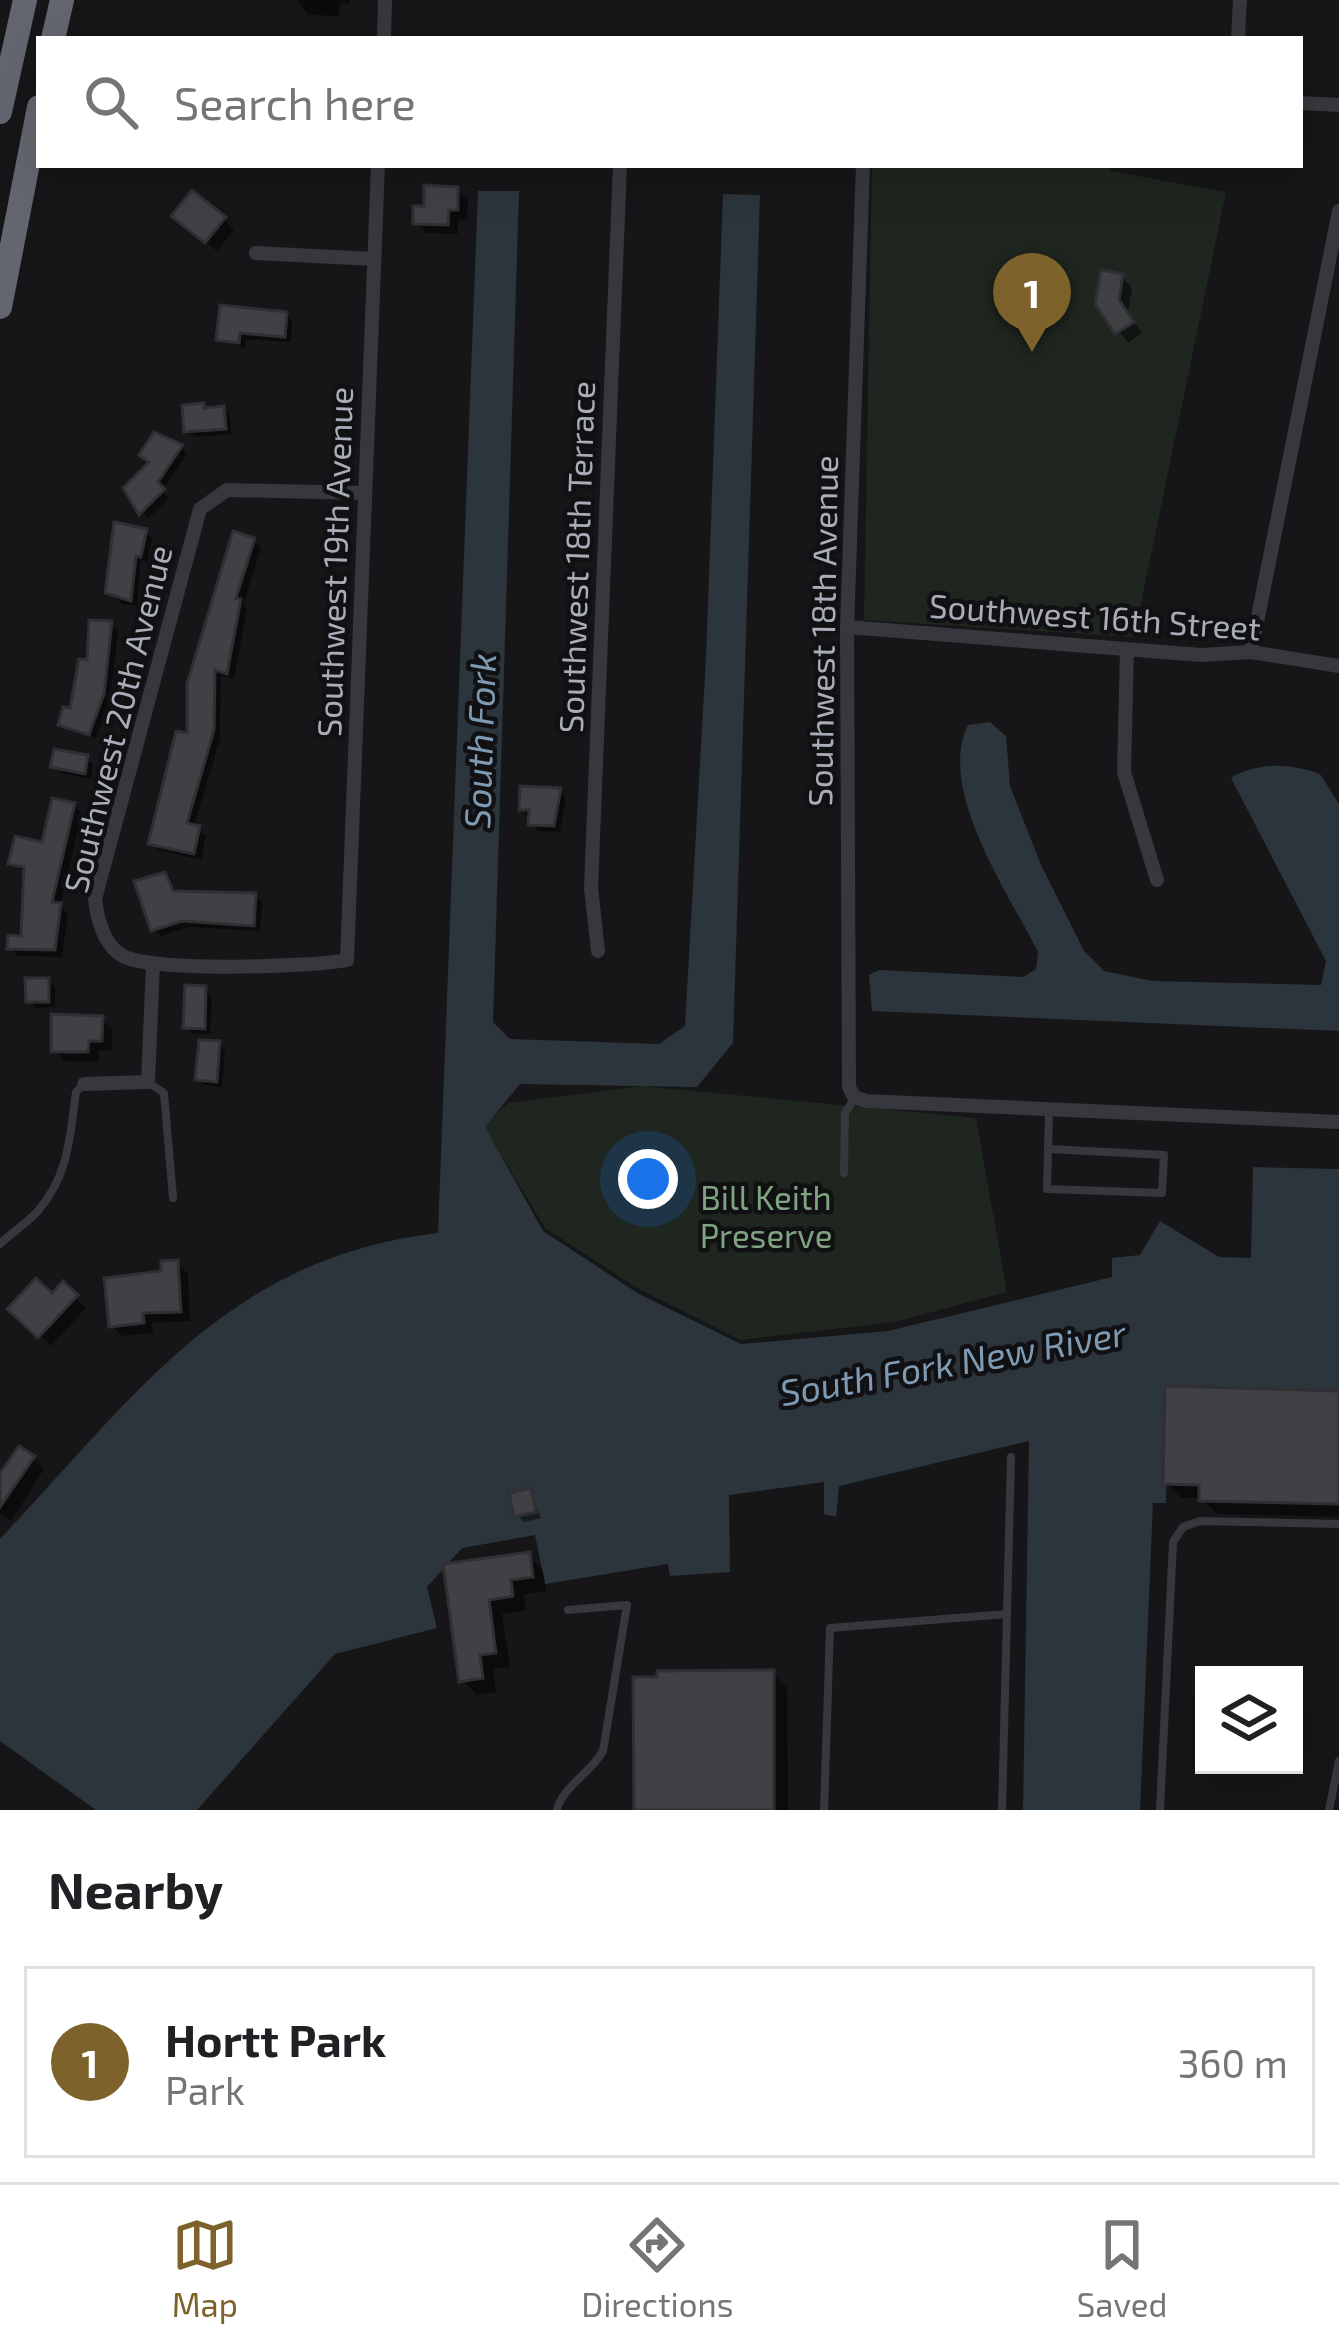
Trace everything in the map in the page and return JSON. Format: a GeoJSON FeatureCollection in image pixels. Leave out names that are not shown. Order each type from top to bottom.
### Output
{"type":"FeatureCollection","features":[{"type":"Feature","properties":{"kind":"highway"},"geometry":{"type":"LineString","coordinates":[[0,112],[25,0]]}},
{"type":"Feature","properties":{"kind":"highway"},"geometry":{"type":"LineString","coordinates":[[54,36],[62,0]]}},
{"type":"Feature","properties":{"kind":"highway"},"geometry":{"type":"LineString","coordinates":[[0,307],[36,122]]}},
{"type":"Feature","properties":{"kind":"street"},"geometry":{"type":"LineString","coordinates":[[384,36],[385,0]]}},
{"type":"Feature","properties":{"kind":"street"},"geometry":{"type":"LineString","coordinates":[[1238,36],[1240,0]]}},
{"type":"Feature","properties":{"kind":"street"},"geometry":{"type":"LineString","coordinates":[[1303,104],[1339,105]]}},
{"type":"Feature","properties":{"kind":"street","name":"Southwest 19th Avenue"},"geometry":{"type":"LineString","coordinates":[[153,964],[346,960],[378,168]]}},
{"type":"Feature","properties":{"kind":"street","name":"Southwest 18th Terrace"},"geometry":{"type":"LineString","coordinates":[[598,951],[591,889],[620,168]]}},
{"type":"Feature","properties":{"kind":"street","name":"Southwest 18th Avenue"},"geometry":{"type":"LineString","coordinates":[[854,1097],[846,1063],[847,628],[863,168]]}},
{"type":"Feature","properties":{"kind":"street"},"geometry":{"type":"LineString","coordinates":[[1251,652],[1339,212]]}},
{"type":"Feature","properties":{"kind":"street"},"geometry":{"type":"LineString","coordinates":[[256,253],[374,259]]}},
{"type":"Feature","properties":{"kind":"street","name":"Southwest 20th Avenue"},"geometry":{"type":"LineString","coordinates":[[153,964],[121,955],[106,937],[95,899],[200,509],[227,490],[364,493]]}},
{"type":"Feature","properties":{"kind":"street","name":"Southwest 16th Street"},"geometry":{"type":"LineString","coordinates":[[847,628],[1126,650],[1251,652],[1339,666]]}},
{"type":"Feature","properties":{"kind":"street"},"geometry":{"type":"LineString","coordinates":[[1126,650],[1124,772],[1157,880]]}},
{"type":"Feature","properties":{"kind":"street"},"geometry":{"type":"LineString","coordinates":[[84,1084],[148,1082],[153,964]]}},
{"type":"Feature","properties":{"kind":"street"},"geometry":{"type":"LineString","coordinates":[[854,1097],[1339,1122]]}},
{"type":"Feature","properties":{"kind":"lane"},"geometry":{"type":"LineString","coordinates":[[148,1082],[164,1093],[172,1198]]}},
{"type":"Feature","properties":{"kind":"lane"},"geometry":{"type":"LineString","coordinates":[[0,1244],[37,1212],[56,1182],[69,1154],[76,1092],[84,1084]]}},
{"type":"Feature","properties":{"kind":"lane"},"geometry":{"type":"LineString","coordinates":[[844,1173],[845,1113],[854,1097]]}},
{"type":"Feature","properties":{"kind":"lane"},"geometry":{"type":"LineString","coordinates":[[1048,1149],[1164,1155],[1162,1193],[1047,1189],[1048,1149],[1049,1109]]}},
{"type":"Feature","properties":{"kind":"lane"},"geometry":{"type":"LineString","coordinates":[[1002,1810],[1011,1457]]}},
{"type":"Feature","properties":{"kind":"lane"},"geometry":{"type":"LineString","coordinates":[[1160,1810],[1174,1542],[1183,1527],[1200,1521],[1339,1525]]}},
{"type":"Feature","properties":{"kind":"lane"},"geometry":{"type":"LineString","coordinates":[[556,1810],[560,1799],[592,1770],[603,1751],[627,1606],[568,1610]]}},
{"type":"Feature","properties":{"kind":"lane"},"geometry":{"type":"LineString","coordinates":[[824,1810],[830,1628],[1007,1614]]}},
{"type":"Feature","properties":{"kind":"lane"},"geometry":{"type":"LineString","coordinates":[[1329,1810],[1339,1761]]}},
{"type":"Feature","properties":{"kind":"green space"},"geometry":{"type":"Polygon","coordinates":[[[872,168],[1110,168],[1226,192],[1134,637],[864,620],[872,168]]]}},
{"type":"Feature","properties":{"kind":"green space","name":"Bill Keith Preserve"},"geometry":{"type":"Polygon","coordinates":[[[642,1086],[976,1118],[1007,1292],[894,1322],[740,1340],[639,1289],[545,1228],[484,1126],[508,1103],[642,1086]]]}},
{"type":"Feature","properties":{"kind":"water"},"geometry":{"type":"Polygon","coordinates":[[[478,191],[519,191],[493,1022],[510,1039],[659,1044],[685,1026],[706,658],[723,194],[760,195],[733,1043],[697,1087],[520,1084],[485,1127],[543,1231],[639,1294],[741,1344],[888,1331],[1112,1277],[1112,1258],[1140,1255],[1160,1221],[1219,1257],[1251,1258],[1253,1167],[1339,1169],[1339,1400],[1167,1397],[1166,1503],[1153,1503],[1140,1810],[1023,1810],[1029,1441],[839,1486],[836,1517],[824,1514],[824,1482],[729,1495],[730,1572],[670,1576],[668,1564],[545,1584],[535,1535],[462,1548],[427,1587],[437,1628],[335,1654],[197,1810],[96,1810],[0,1741],[0,1539],[142,1386],[242,1303],[300,1271],[364,1247],[438,1233],[478,191]]]}},
{"type":"Feature","properties":{"kind":"water"},"geometry":{"type":"Polygon","coordinates":[[[990,722],[1006,736],[1010,786],[1041,865],[1084,951],[1104,971],[1152,981],[1321,985],[1326,961],[1231,778],[1275,766],[1320,774],[1339,804],[1339,1031],[872,1011],[869,975],[879,970],[1023,977],[1036,969],[1038,952],[980,841],[961,779],[968,725],[990,722]]]}},
{"type":"Feature","properties":{"kind":"building"},"geometry":{"type":"Polygon","coordinates":[[[424,185],[458,187],[458,210],[449,210],[448,225],[413,224],[413,206],[424,206],[424,185]]]}},
{"type":"Feature","properties":{"kind":"building"},"geometry":{"type":"Polygon","coordinates":[[[192,190],[226,217],[205,243],[171,216],[192,190]]]}},
{"type":"Feature","properties":{"kind":"building"},"geometry":{"type":"Polygon","coordinates":[[[1101,270],[1123,274],[1119,300],[1134,322],[1115,334],[1095,304],[1101,270]]]}},
{"type":"Feature","properties":{"kind":"building"},"geometry":{"type":"Polygon","coordinates":[[[220,305],[287,312],[285,337],[240,333],[239,343],[216,340],[220,305]]]}},
{"type":"Feature","properties":{"kind":"building"},"geometry":{"type":"Polygon","coordinates":[[[204,403],[204,408],[224,406],[226,429],[184,432],[182,405],[204,403]]]}},
{"type":"Feature","properties":{"kind":"building"},"geometry":{"type":"Polygon","coordinates":[[[154,432],[183,445],[158,482],[165,489],[139,515],[123,488],[149,462],[139,455],[154,432]]]}},
{"type":"Feature","properties":{"kind":"building"},"geometry":{"type":"Polygon","coordinates":[[[114,522],[147,529],[141,557],[136,556],[131,601],[105,593],[114,522]]]}},
{"type":"Feature","properties":{"kind":"building"},"geometry":{"type":"Polygon","coordinates":[[[233,531],[255,538],[236,598],[241,599],[227,674],[215,670],[214,730],[187,823],[200,826],[194,854],[148,844],[176,731],[187,733],[187,684],[233,531]]]}},
{"type":"Feature","properties":{"kind":"building"},"geometry":{"type":"Polygon","coordinates":[[[89,620],[112,621],[104,694],[89,735],[58,725],[63,707],[70,708],[79,659],[87,660],[89,620]]]}},
{"type":"Feature","properties":{"kind":"building"},"geometry":{"type":"Polygon","coordinates":[[[54,749],[88,755],[85,774],[50,767],[54,749]]]}},
{"type":"Feature","properties":{"kind":"building"},"geometry":{"type":"Polygon","coordinates":[[[520,786],[561,788],[554,826],[528,825],[529,810],[519,810],[520,786]]]}},
{"type":"Feature","properties":{"kind":"building"},"geometry":{"type":"Polygon","coordinates":[[[52,798],[75,803],[52,902],[61,903],[55,950],[7,949],[8,935],[21,936],[24,867],[8,864],[15,836],[42,842],[52,798]]]}},
{"type":"Feature","properties":{"kind":"building"},"geometry":{"type":"Polygon","coordinates":[[[165,872],[173,891],[256,893],[254,926],[182,921],[151,931],[134,881],[165,872]]]}},
{"type":"Feature","properties":{"kind":"building"},"geometry":{"type":"Polygon","coordinates":[[[25,978],[49,978],[49,1002],[26,1002],[25,978]]]}},
{"type":"Feature","properties":{"kind":"building"},"geometry":{"type":"Polygon","coordinates":[[[185,985],[206,986],[205,1029],[183,1028],[185,985]]]}},
{"type":"Feature","properties":{"kind":"building"},"geometry":{"type":"Polygon","coordinates":[[[51,1014],[103,1016],[102,1041],[89,1041],[88,1052],[51,1052],[51,1014]]]}},
{"type":"Feature","properties":{"kind":"building"},"geometry":{"type":"Polygon","coordinates":[[[199,1040],[220,1041],[217,1082],[195,1080],[199,1040]]]}},
{"type":"Feature","properties":{"kind":"building"},"geometry":{"type":"Polygon","coordinates":[[[178,1260],[181,1312],[143,1313],[144,1323],[109,1327],[104,1278],[161,1271],[161,1261],[178,1260]]]}},
{"type":"Feature","properties":{"kind":"building"},"geometry":{"type":"Polygon","coordinates":[[[36,1278],[52,1293],[63,1281],[78,1295],[38,1338],[7,1309],[36,1278]]]}},
{"type":"Feature","properties":{"kind":"building"},"geometry":{"type":"Polygon","coordinates":[[[1165,1386],[1339,1391],[1339,1504],[1199,1501],[1199,1485],[1163,1484],[1165,1386]]]}},
{"type":"Feature","properties":{"kind":"building"},"geometry":{"type":"Polygon","coordinates":[[[19,1446],[35,1456],[0,1507],[0,1473],[19,1446]]]}},
{"type":"Feature","properties":{"kind":"building"},"geometry":{"type":"Polygon","coordinates":[[[531,1488],[536,1512],[514,1517],[509,1493],[531,1488]]]}},
{"type":"Feature","properties":{"kind":"building"},"geometry":{"type":"Polygon","coordinates":[[[530,1552],[533,1577],[511,1580],[513,1596],[489,1600],[496,1653],[480,1655],[483,1678],[459,1682],[443,1564],[530,1552]]]}},
{"type":"Feature","properties":{"kind":"building"},"geometry":{"type":"Polygon","coordinates":[[[774,1670],[774,1810],[634,1810],[633,1677],[657,1677],[657,1671],[774,1670]]]}},
{"type":"Feature","properties":{"kind":"place","name":"Hortt Park"},"geometry":{"type":"Point","coordinates":[1032,352]}},
{"type":"Feature","properties":{"kind":"water label","name":"South Fork"},"geometry":{"type":"Point","coordinates":[480,741]}},
{"type":"Feature","properties":{"kind":"water label","name":"South Fork New River"},"geometry":{"type":"Point","coordinates":[953,1363]}}]}
